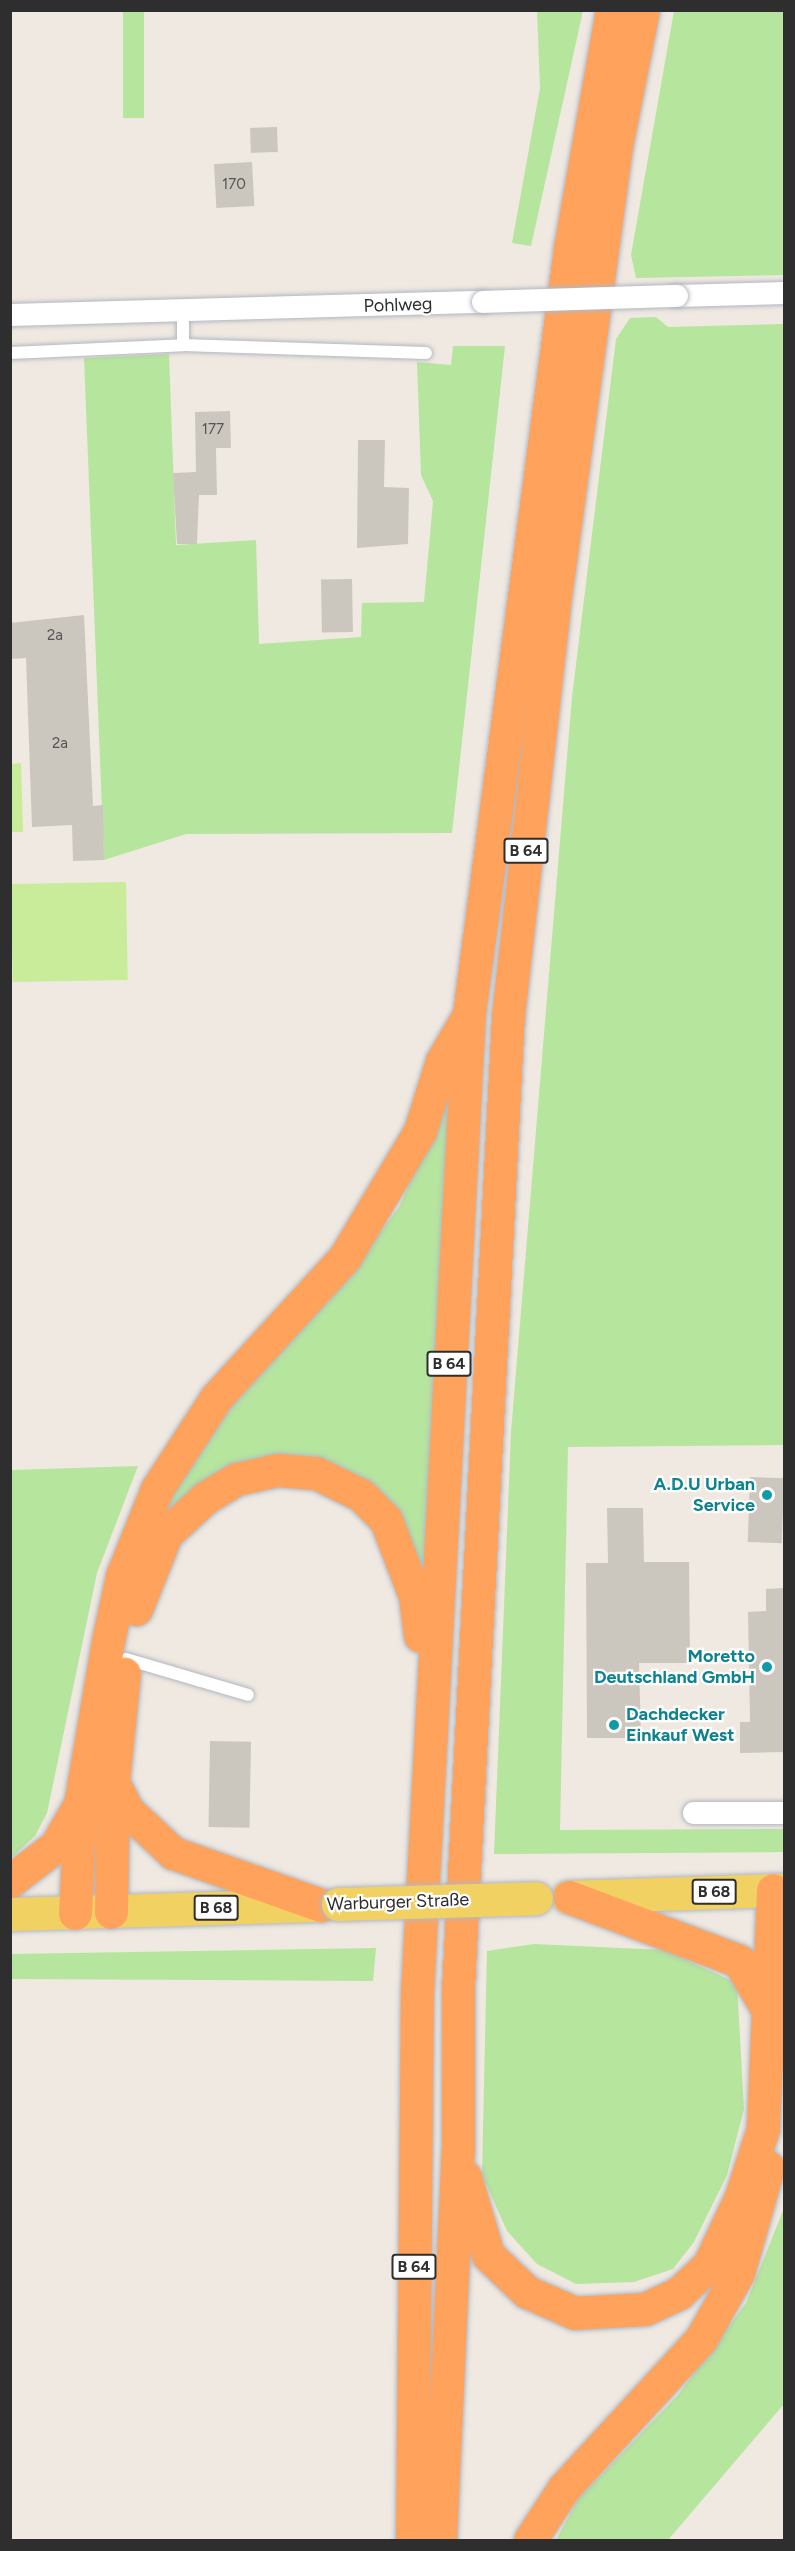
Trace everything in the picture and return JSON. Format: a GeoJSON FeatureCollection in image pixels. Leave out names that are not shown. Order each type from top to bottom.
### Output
{"type":"FeatureCollection","features":[{"type":"Feature","properties":{"kind":"highway","name":"B 64"},"geometry":{"type":"LineString","coordinates":[[412,2541],[417,1993],[469,1014],[570,248],[612,10]]}},
{"type":"Feature","properties":{"kind":"highway","name":"B 64"},"geometry":{"type":"LineString","coordinates":[[440,2541],[458,2150],[458,1989],[508,1016],[552,612],[616,146],[643,10]]}},
{"type":"Feature","properties":{"kind":"highway"},"geometry":{"type":"LineString","coordinates":[[75,1913],[81,1799],[122,1576],[157,1489],[216,1398],[345,1257],[420,1131],[442,1060],[469,1014]]}},
{"type":"Feature","properties":{"kind":"highway"},"geometry":{"type":"LineString","coordinates":[[111,1912],[113,1782],[126,1659],[139,1593],[166,1534],[205,1498],[237,1479],[278,1470],[316,1473],[362,1495],[386,1520],[415,1596],[430,1715]]}},
{"type":"Feature","properties":{"kind":"highway"},"geometry":{"type":"LineString","coordinates":[[113,1782],[128,1812],[173,1852],[329,1904]]}},
{"type":"Feature","properties":{"kind":"highway"},"geometry":{"type":"LineString","coordinates":[[10,1881],[56,1846],[81,1799]]}},
{"type":"Feature","properties":{"kind":"highway"},"geometry":{"type":"LineString","coordinates":[[458,2150],[488,2255],[527,2292],[575,2313],[645,2309],[679,2293],[709,2265],[741,2197],[763,2129],[779,1890]]}},
{"type":"Feature","properties":{"kind":"highway"},"geometry":{"type":"LineString","coordinates":[[569,1897],[739,1961],[770,2014]]}},
{"type":"Feature","properties":{"kind":"highway"},"geometry":{"type":"LineString","coordinates":[[530,2541],[564,2488],[701,2339],[738,2273],[760,2212],[784,2081]]}},
{"type":"Feature","properties":{"kind":"main road","name":"Warburger Straße"},"geometry":{"type":"LineString","coordinates":[[10,1914],[779,1890]]}},
{"type":"Feature","properties":{"kind":"street","name":"Pohlweg"},"geometry":{"type":"LineString","coordinates":[[10,315],[183,312],[784,293]]}},
{"type":"Feature","properties":{"kind":"street"},"geometry":{"type":"LineString","coordinates":[[694,1813],[784,1813]]}},
{"type":"Feature","properties":{"kind":"lane"},"geometry":{"type":"LineString","coordinates":[[183,312],[183,345]]}},
{"type":"Feature","properties":{"kind":"lane"},"geometry":{"type":"LineString","coordinates":[[10,353],[183,345],[426,352]]}},
{"type":"Feature","properties":{"kind":"lane"},"geometry":{"type":"LineString","coordinates":[[126,1659],[248,1695]]}},
{"type":"Feature","properties":{"kind":"green space"},"geometry":{"type":"Polygon","coordinates":[[[123,11],[144,11],[144,118],[123,118],[123,11]]]}},
{"type":"Feature","properties":{"kind":"green space"},"geometry":{"type":"Polygon","coordinates":[[[537,11],[583,11],[531,246],[512,243],[540,88],[537,11]]]}},
{"type":"Feature","properties":{"kind":"green space"},"geometry":{"type":"Polygon","coordinates":[[[674,11],[784,11],[784,275],[636,278],[631,255],[674,11]]]}},
{"type":"Feature","properties":{"kind":"green space"},"geometry":{"type":"Polygon","coordinates":[[[656,317],[668,327],[784,324],[784,1445],[568,1447],[560,1830],[784,1829],[784,1852],[494,1854],[511,1432],[572,697],[616,339],[630,318],[656,317]]]}},
{"type":"Feature","properties":{"kind":"green space"},"geometry":{"type":"Polygon","coordinates":[[[453,346],[505,346],[452,833],[186,834],[104,860],[84,358],[169,354],[176,545],[256,540],[259,644],[361,637],[362,603],[424,602],[433,501],[421,475],[417,362],[451,365],[453,346]]]}},
{"type":"Feature","properties":{"kind":"green space"},"geometry":{"type":"Polygon","coordinates":[[[21,763],[23,832],[11,832],[11,764],[21,763]]]}},
{"type":"Feature","properties":{"kind":"green space"},"geometry":{"type":"Polygon","coordinates":[[[126,882],[128,980],[13,982],[11,884],[126,882]]]}},
{"type":"Feature","properties":{"kind":"green space"},"geometry":{"type":"Polygon","coordinates":[[[457,1075],[424,1571],[397,1512],[322,1466],[155,1522],[230,1403],[355,1266],[399,1207],[457,1075]]]}},
{"type":"Feature","properties":{"kind":"green space"},"geometry":{"type":"Polygon","coordinates":[[[138,1466],[97,1573],[47,1813],[35,1836],[11,1858],[11,1470],[138,1466]]]}},
{"type":"Feature","properties":{"kind":"green space"},"geometry":{"type":"Polygon","coordinates":[[[534,1944],[664,1950],[737,1983],[744,2109],[727,2175],[694,2242],[673,2269],[634,2282],[576,2284],[537,2264],[507,2231],[482,2175],[487,1951],[534,1944]]]}},
{"type":"Feature","properties":{"kind":"green space"},"geometry":{"type":"Polygon","coordinates":[[[376,1948],[373,1981],[11,1979],[11,1954],[376,1948]]]}},
{"type":"Feature","properties":{"kind":"green space"},"geometry":{"type":"Polygon","coordinates":[[[784,2208],[784,2404],[668,2540],[556,2540],[578,2499],[678,2395],[746,2303],[784,2208]]]}},
{"type":"Feature","properties":{"kind":"building"},"geometry":{"type":"Polygon","coordinates":[[[277,127],[278,152],[251,153],[250,128],[277,127]]]}},
{"type":"Feature","properties":{"kind":"building"},"geometry":{"type":"Polygon","coordinates":[[[252,162],[254,206],[216,208],[214,164],[252,162]]]}},
{"type":"Feature","properties":{"kind":"building"},"geometry":{"type":"Polygon","coordinates":[[[230,411],[231,448],[216,448],[217,495],[199,495],[197,544],[177,544],[173,473],[196,472],[195,412],[230,411]]]}},
{"type":"Feature","properties":{"kind":"building"},"geometry":{"type":"Polygon","coordinates":[[[358,440],[385,440],[384,487],[409,488],[408,544],[357,548],[358,440]]]}},
{"type":"Feature","properties":{"kind":"building"},"geometry":{"type":"Polygon","coordinates":[[[352,579],[353,632],[322,633],[321,580],[352,579]]]}},
{"type":"Feature","properties":{"kind":"building"},"geometry":{"type":"Polygon","coordinates":[[[84,615],[93,806],[103,805],[104,860],[73,861],[72,825],[32,827],[26,658],[10,659],[10,623],[84,615]]]}},
{"type":"Feature","properties":{"kind":"building","name":"A.D.U Urban Service"},"geometry":{"type":"Polygon","coordinates":[[[750,1477],[784,1478],[782,1543],[748,1542],[750,1477]]]}},
{"type":"Feature","properties":{"kind":"building"},"geometry":{"type":"Polygon","coordinates":[[[607,1508],[643,1508],[644,1562],[689,1562],[690,1663],[639,1663],[641,1738],[587,1738],[586,1563],[608,1563],[607,1508]]]}},
{"type":"Feature","properties":{"kind":"building","name":"Moretto Deutschland GmbH"},"geometry":{"type":"Polygon","coordinates":[[[784,1588],[784,1752],[740,1753],[740,1722],[750,1722],[748,1612],[766,1611],[766,1589],[784,1588]]]}},
{"type":"Feature","properties":{"kind":"building"},"geometry":{"type":"Polygon","coordinates":[[[210,1741],[251,1742],[249,1828],[208,1827],[210,1741]]]}},
{"type":"Feature","properties":{"kind":"place","name":"A.D.U Urban Service"},"geometry":{"type":"Point","coordinates":[767,1495]}},
{"type":"Feature","properties":{"kind":"place","name":"Moretto Deutschland GmbH"},"geometry":{"type":"Point","coordinates":[767,1667]}},
{"type":"Feature","properties":{"kind":"place","name":"Dachdecker Einkauf West"},"geometry":{"type":"Point","coordinates":[614,1725]}}]}
